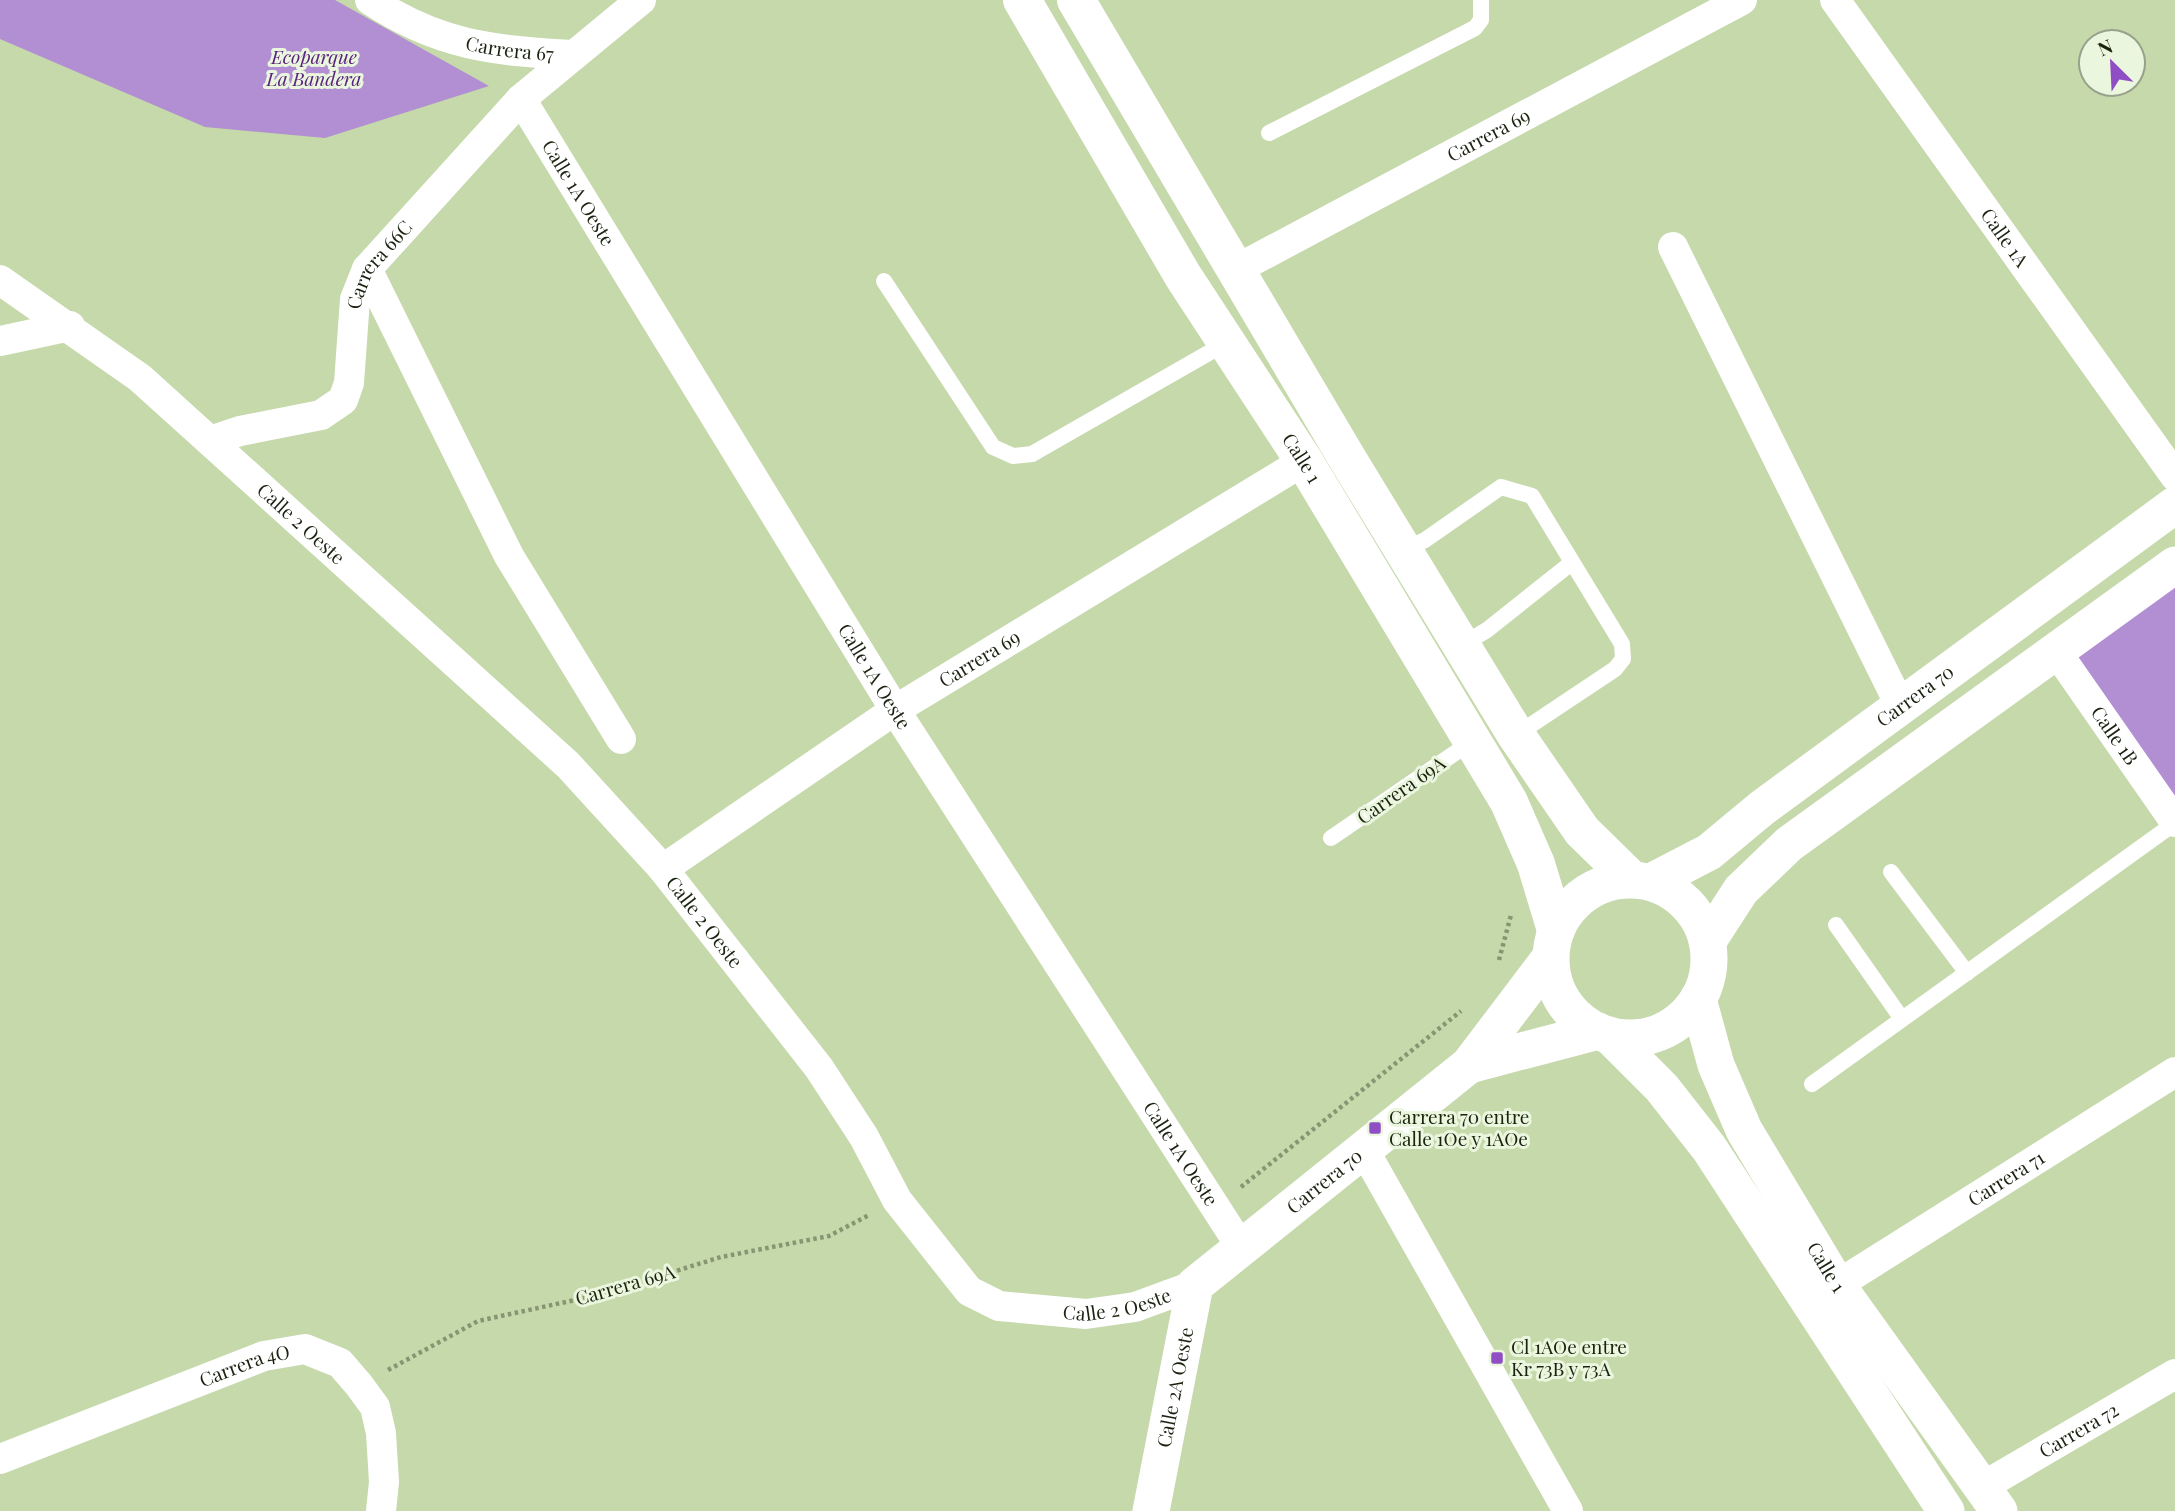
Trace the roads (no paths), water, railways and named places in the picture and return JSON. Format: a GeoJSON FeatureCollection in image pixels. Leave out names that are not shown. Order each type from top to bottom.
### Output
{"type":"FeatureCollection","features":[{"type":"Feature","properties":{"kind":"main road","name":"Calle 1"},"geometry":{"type":"LineString","coordinates":[[1022,0],[1183,276],[1304,461],[1509,802],[1536,864],[1553,944]]}},
{"type":"Feature","properties":{"kind":"main road","name":"Calle 1"},"geometry":{"type":"LineString","coordinates":[[1076,0],[1402,550],[1516,735],[1582,831],[1641,881]]}},
{"type":"Feature","properties":{"kind":"street","name":"Carrera 67"},"geometry":{"type":"LineString","coordinates":[[370,0],[429,34],[507,51],[572,55],[641,0]]}},
{"type":"Feature","properties":{"kind":"street","name":"Carrera 69"},"geometry":{"type":"LineString","coordinates":[[1237,269],[1742,0]]}},
{"type":"Feature","properties":{"kind":"street","name":"Calle 1A"},"geometry":{"type":"LineString","coordinates":[[1835,0],[2175,476]]}},
{"type":"Feature","properties":{"kind":"street","name":"Carrera 66C"},"geometry":{"type":"LineString","coordinates":[[210,442],[240,431],[321,415],[343,400],[349,383],[355,299],[367,269],[522,99],[572,55]]}},
{"type":"Feature","properties":{"kind":"street","name":"Calle 1A Oeste"},"geometry":{"type":"LineString","coordinates":[[522,99],[895,710],[1241,1247]]}},
{"type":"Feature","properties":{"kind":"street"},"geometry":{"type":"LineString","coordinates":[[1673,247],[1901,707]]}},
{"type":"Feature","properties":{"kind":"street"},"geometry":{"type":"LineString","coordinates":[[367,269],[509,556],[621,738]]}},
{"type":"Feature","properties":{"kind":"street","name":"Calle 2 Oeste"},"geometry":{"type":"LineString","coordinates":[[0,280],[140,378],[568,765],[663,869],[819,1068],[864,1137],[897,1200],[969,1292],[999,1306],[1086,1314],[1135,1307],[1203,1279]]}},
{"type":"Feature","properties":{"kind":"street"},"geometry":{"type":"LineString","coordinates":[[0,341],[69,326]]}},
{"type":"Feature","properties":{"kind":"street","name":"Carrera 69"},"geometry":{"type":"LineString","coordinates":[[663,869],[895,710],[1304,461]]}},
{"type":"Feature","properties":{"kind":"street","name":"Carrera 70"},"geometry":{"type":"LineString","coordinates":[[1641,881],[1709,852],[1762,808],[2175,505]]}},
{"type":"Feature","properties":{"kind":"street"},"geometry":{"type":"LineString","coordinates":[[1708,941],[1741,890],[1789,844],[2175,565]]}},
{"type":"Feature","properties":{"kind":"street","name":"Calle 1B"},"geometry":{"type":"LineString","coordinates":[[2056,651],[2175,822]]}},
{"type":"Feature","properties":{"kind":"street"},"geometry":{"type":"LineString","coordinates":[[1641,881],[1683,900],[1699,918],[1708,941],[1710,965],[1698,999],[1675,1024],[1655,1034],[1632,1038],[1603,1033],[1572,1014],[1556,988],[1553,944],[1573,903],[1600,885],[1641,881]]}},
{"type":"Feature","properties":{"kind":"street","name":"Carrera 70"},"geometry":{"type":"LineString","coordinates":[[1203,1279],[1469,1065],[1553,944]]}},
{"type":"Feature","properties":{"kind":"street","name":"Calle 1"},"geometry":{"type":"LineString","coordinates":[[1698,999],[1716,1065],[1744,1130],[1837,1285],[1990,1499]]}},
{"type":"Feature","properties":{"kind":"street","name":"Carrera 70"},"geometry":{"type":"LineString","coordinates":[[1469,1065],[1603,1033]]}},
{"type":"Feature","properties":{"kind":"street","name":"Calle 1"},"geometry":{"type":"LineString","coordinates":[[1603,1033],[1662,1088],[1709,1148],[1943,1510]]}},
{"type":"Feature","properties":{"kind":"street","name":"Carrera 71"},"geometry":{"type":"LineString","coordinates":[[1837,1285],[2175,1072]]}},
{"type":"Feature","properties":{"kind":"street"},"geometry":{"type":"LineString","coordinates":[[1364,1150],[1568,1511]]}},
{"type":"Feature","properties":{"kind":"street","name":"Calle 2A Oeste"},"geometry":{"type":"LineString","coordinates":[[1151,1511],[1203,1279]]}},
{"type":"Feature","properties":{"kind":"street","name":"Carrera 4O"},"geometry":{"type":"LineString","coordinates":[[0,1459],[264,1356],[304,1349],[340,1363],[374,1407],[381,1433],[384,1482],[381,1511]]}},
{"type":"Feature","properties":{"kind":"street","name":"Carrera 72"},"geometry":{"type":"LineString","coordinates":[[1990,1499],[2175,1374]]}},
{"type":"Feature","properties":{"kind":"lane"},"geometry":{"type":"LineString","coordinates":[[1269,133],[1475,28],[1481,20],[1481,0]]}},
{"type":"Feature","properties":{"kind":"lane"},"geometry":{"type":"LineString","coordinates":[[884,281],[993,447],[1013,456],[1032,453],[1226,343]]}},
{"type":"Feature","properties":{"kind":"lane"},"geometry":{"type":"LineString","coordinates":[[1402,550],[1425,540],[1501,487],[1532,496],[1570,564],[1622,644],[1623,659],[1615,669],[1516,735]]}},
{"type":"Feature","properties":{"kind":"lane"},"geometry":{"type":"LineString","coordinates":[[1461,646],[1487,630],[1570,564]]}},
{"type":"Feature","properties":{"kind":"lane","name":"Carrera 69A"},"geometry":{"type":"LineString","coordinates":[[1331,838],[1471,741]]}},
{"type":"Feature","properties":{"kind":"lane"},"geometry":{"type":"LineString","coordinates":[[1812,1084],[2175,822]]}},
{"type":"Feature","properties":{"kind":"lane"},"geometry":{"type":"LineString","coordinates":[[1891,872],[1967,973]]}},
{"type":"Feature","properties":{"kind":"lane"},"geometry":{"type":"LineString","coordinates":[[1836,925],[1902,1019]]}},
{"type":"Feature","properties":{"kind":"place","name":"Carrera 70 entre Calle 1Oe y 1AOe"},"geometry":{"type":"Point","coordinates":[1375,1128]}},
{"type":"Feature","properties":{"kind":"place","name":"Cl 1AOe entre Kr 73B y 73A"},"geometry":{"type":"Point","coordinates":[1497,1358]}},
{"type":"Feature","properties":{"kind":"park label","name":"Ecoparque La Bandera"},"geometry":{"type":"Point","coordinates":[314,68]}}]}
